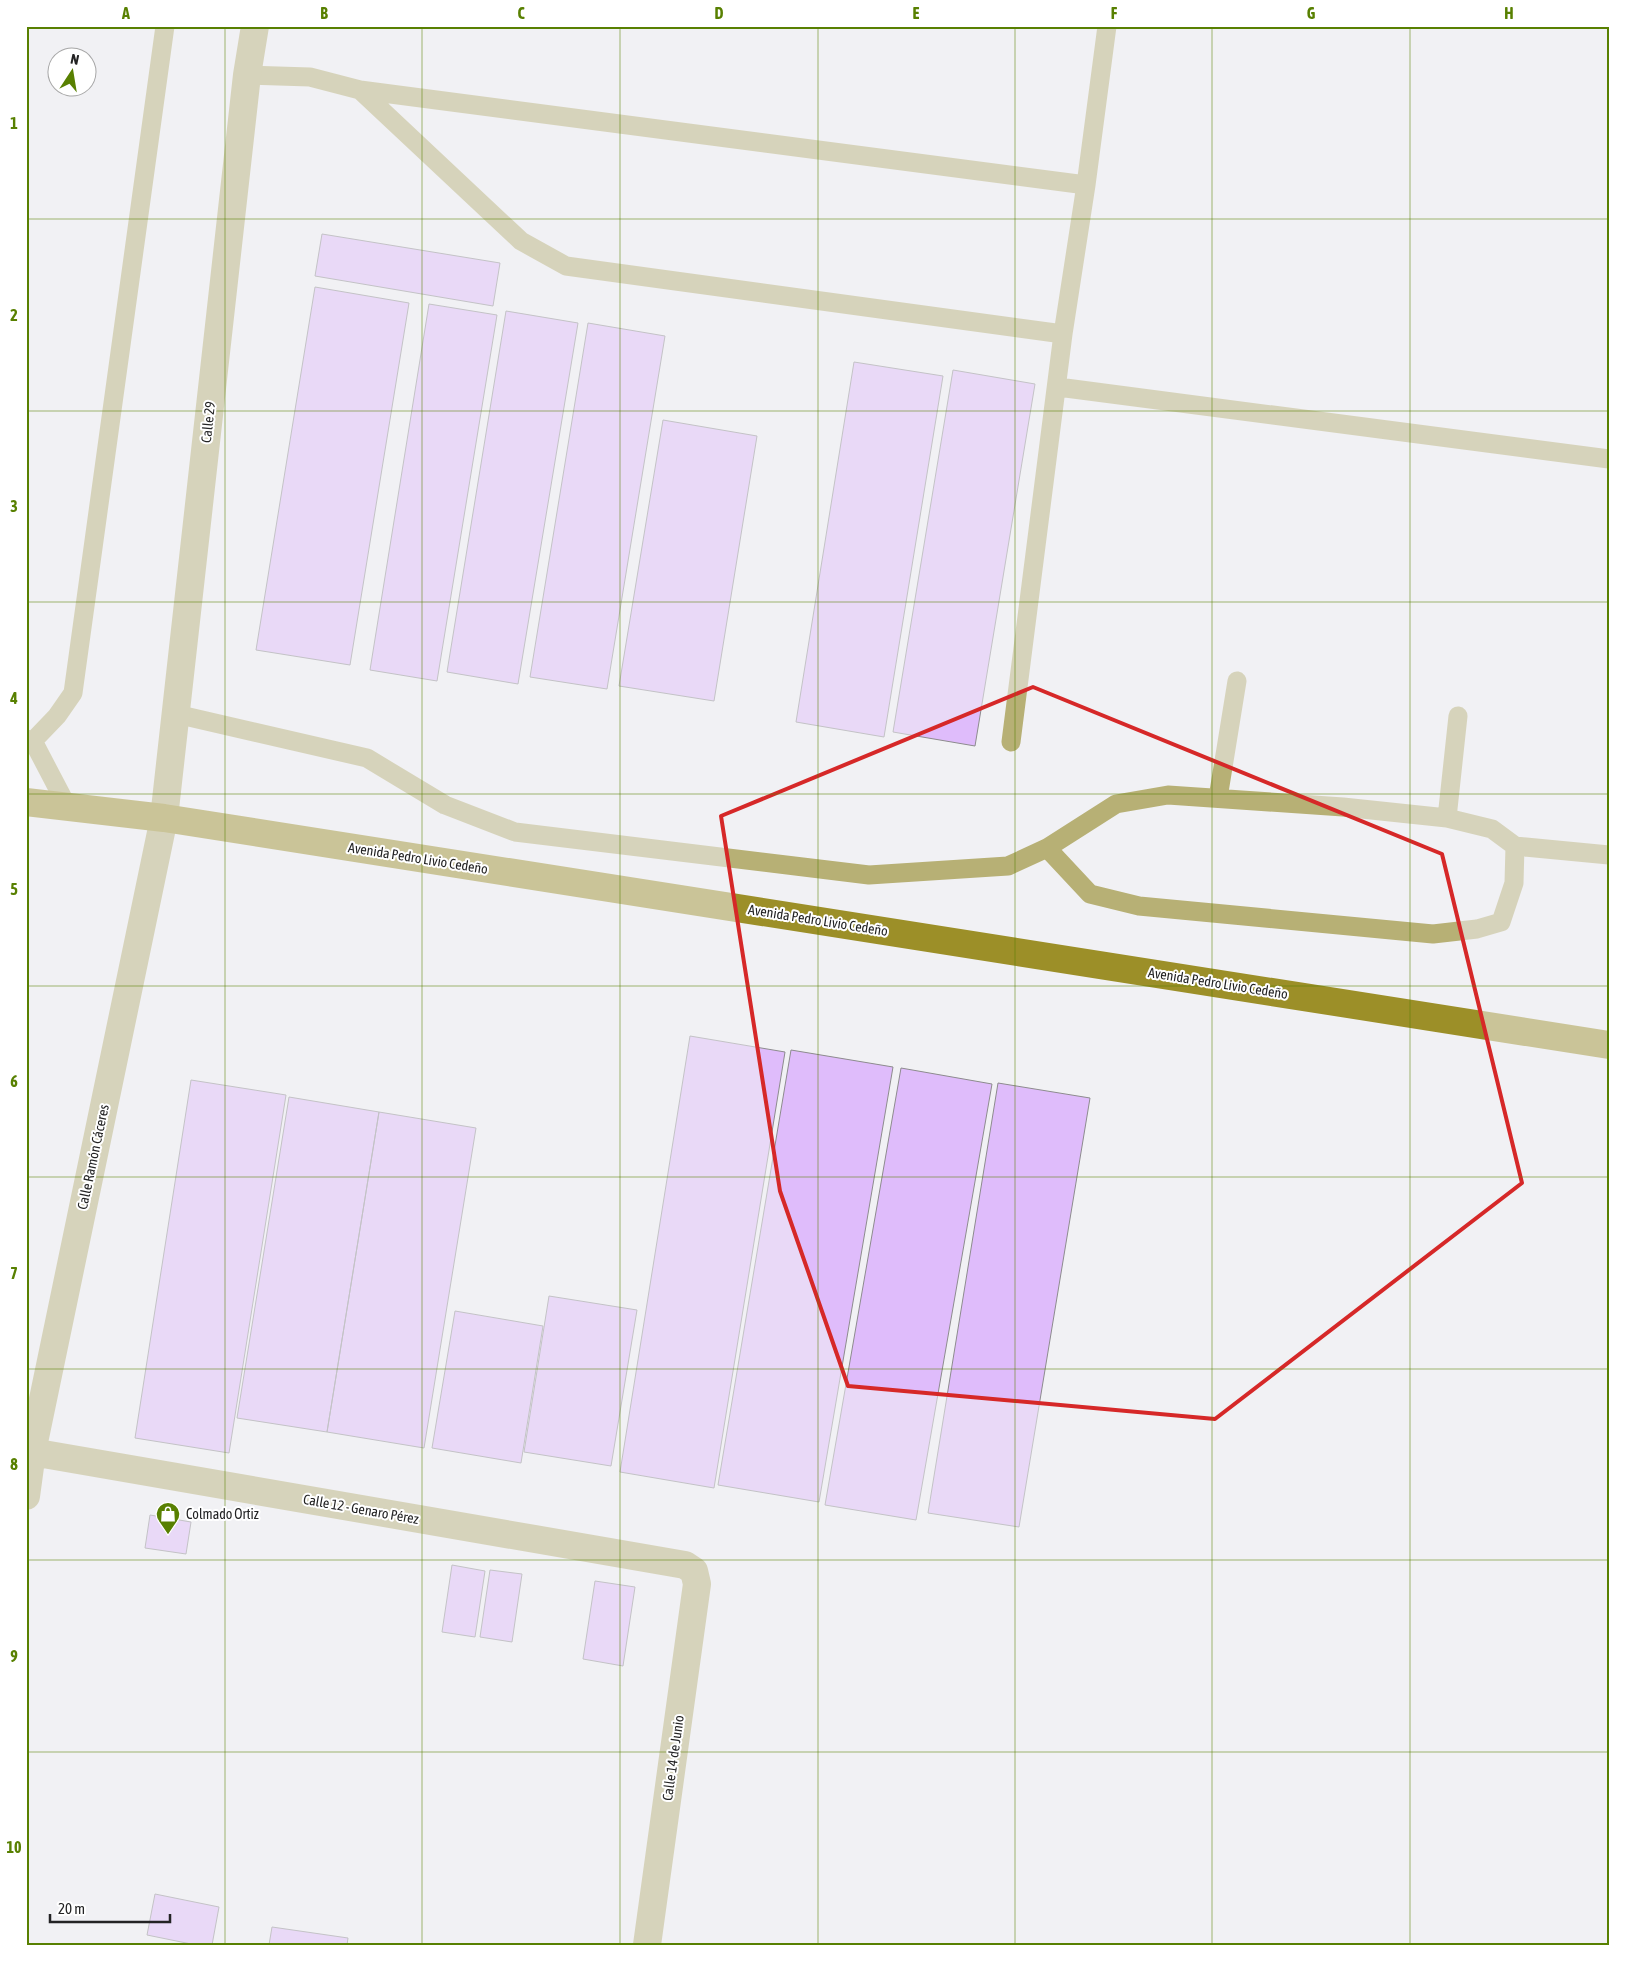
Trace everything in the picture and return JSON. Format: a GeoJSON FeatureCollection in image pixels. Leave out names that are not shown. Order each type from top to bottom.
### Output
{"type":"FeatureCollection","features":[{"type":"Feature","properties":{"kind":"main road","name":"Avenida Pedro Livio Cedeño"},"geometry":{"type":"LineString","coordinates":[[26,802],[164,818],[1609,1045]]}},
{"type":"Feature","properties":{"kind":"street","name":"Calle 29"},"geometry":{"type":"LineString","coordinates":[[164,818],[247,76],[255,26]]}},
{"type":"Feature","properties":{"kind":"street","name":"Calle Ramón Cáceres"},"geometry":{"type":"LineString","coordinates":[[26,1496],[29,1451],[164,818]]}},
{"type":"Feature","properties":{"kind":"street","name":"Calle 12 - Genaro Pérez"},"geometry":{"type":"LineString","coordinates":[[29,1451],[685,1565],[694,1571]]}},
{"type":"Feature","properties":{"kind":"street","name":"Calle 14 de Junio"},"geometry":{"type":"LineString","coordinates":[[647,1945],[697,1584],[694,1571]]}},
{"type":"Feature","properties":{"kind":"lane"},"geometry":{"type":"LineString","coordinates":[[67,806],[30,740],[57,716],[73,693],[165,26]]}},
{"type":"Feature","properties":{"kind":"lane"},"geometry":{"type":"LineString","coordinates":[[1012,742],[1058,387],[1063,334],[1086,185],[1107,26]]}},
{"type":"Feature","properties":{"kind":"lane"},"geometry":{"type":"LineString","coordinates":[[247,76],[310,77],[360,90],[1086,185]]}},
{"type":"Feature","properties":{"kind":"lane"},"geometry":{"type":"LineString","coordinates":[[360,90],[521,241],[566,266],[1063,334]]}},
{"type":"Feature","properties":{"kind":"lane"},"geometry":{"type":"LineString","coordinates":[[1058,387],[1609,459]]}},
{"type":"Feature","properties":{"kind":"lane"},"geometry":{"type":"LineString","coordinates":[[1218,798],[1237,681]]}},
{"type":"Feature","properties":{"kind":"lane"},"geometry":{"type":"LineString","coordinates":[[176,714],[367,758],[445,805],[515,832],[869,875],[1008,866],[1047,848],[1116,804],[1168,795],[1343,807],[1447,818],[1492,829],[1515,846],[1609,855]]}},
{"type":"Feature","properties":{"kind":"lane"},"geometry":{"type":"LineString","coordinates":[[1447,818],[1458,716]]}},
{"type":"Feature","properties":{"kind":"lane"},"geometry":{"type":"LineString","coordinates":[[1047,848],[1090,894],[1139,906],[1433,934],[1478,930],[1501,922],[1514,883],[1515,846]]}},
{"type":"Feature","properties":{"kind":"highlighted area"},"geometry":{"type":"Polygon","coordinates":[[[1033,687],[1442,854],[1522,1183],[1215,1419],[848,1386],[780,1191],[721,816],[1033,687]]]}},
{"type":"Feature","properties":{"kind":"building"},"geometry":{"type":"Polygon","coordinates":[[[322,234],[500,263],[493,306],[315,276],[322,234]]]}},
{"type":"Feature","properties":{"kind":"building"},"geometry":{"type":"Polygon","coordinates":[[[315,287],[409,303],[350,665],[256,650],[315,287]]]}},
{"type":"Feature","properties":{"kind":"building"},"geometry":{"type":"Polygon","coordinates":[[[429,304],[497,315],[437,681],[370,670],[429,304]]]}},
{"type":"Feature","properties":{"kind":"building"},"geometry":{"type":"Polygon","coordinates":[[[506,311],[578,323],[518,684],[447,672],[506,311]]]}},
{"type":"Feature","properties":{"kind":"building"},"geometry":{"type":"Polygon","coordinates":[[[588,323],[665,336],[607,689],[530,677],[588,323]]]}},
{"type":"Feature","properties":{"kind":"building"},"geometry":{"type":"Polygon","coordinates":[[[854,362],[943,376],[884,737],[796,722],[854,362]]]}},
{"type":"Feature","properties":{"kind":"building"},"geometry":{"type":"Polygon","coordinates":[[[953,370],[1035,384],[975,746],[893,732],[953,370]]]}},
{"type":"Feature","properties":{"kind":"building"},"geometry":{"type":"Polygon","coordinates":[[[663,420],[757,436],[714,701],[619,686],[663,420]]]}},
{"type":"Feature","properties":{"kind":"building"},"geometry":{"type":"Polygon","coordinates":[[[690,1036],[785,1052],[714,1488],[620,1472],[690,1036]]]}},
{"type":"Feature","properties":{"kind":"building"},"geometry":{"type":"Polygon","coordinates":[[[791,1050],[893,1067],[819,1502],[718,1485],[791,1050]]]}},
{"type":"Feature","properties":{"kind":"building"},"geometry":{"type":"Polygon","coordinates":[[[901,1068],[992,1084],[916,1520],[825,1505],[901,1068]]]}},
{"type":"Feature","properties":{"kind":"building"},"geometry":{"type":"Polygon","coordinates":[[[191,1080],[286,1095],[229,1453],[135,1438],[191,1080]]]}},
{"type":"Feature","properties":{"kind":"building"},"geometry":{"type":"Polygon","coordinates":[[[998,1083],[1090,1098],[1019,1527],[928,1513],[998,1083]]]}},
{"type":"Feature","properties":{"kind":"building"},"geometry":{"type":"Polygon","coordinates":[[[289,1097],[379,1112],[327,1432],[237,1418],[289,1097]]]}},
{"type":"Feature","properties":{"kind":"building"},"geometry":{"type":"Polygon","coordinates":[[[379,1112],[476,1128],[424,1448],[327,1432],[379,1112]]]}},
{"type":"Feature","properties":{"kind":"building"},"geometry":{"type":"Polygon","coordinates":[[[549,1296],[637,1310],[611,1466],[524,1452],[549,1296]]]}},
{"type":"Feature","properties":{"kind":"building"},"geometry":{"type":"Polygon","coordinates":[[[455,1311],[543,1326],[521,1463],[432,1448],[455,1311]]]}},
{"type":"Feature","properties":{"kind":"building","name":"Colmado Ortiz"},"geometry":{"type":"Polygon","coordinates":[[[150,1515],[191,1522],[186,1554],[145,1548],[150,1515]]]}},
{"type":"Feature","properties":{"kind":"building"},"geometry":{"type":"Polygon","coordinates":[[[452,1565],[485,1571],[475,1637],[442,1632],[452,1565]]]}},
{"type":"Feature","properties":{"kind":"building"},"geometry":{"type":"Polygon","coordinates":[[[490,1570],[522,1574],[512,1642],[480,1637],[490,1570]]]}},
{"type":"Feature","properties":{"kind":"building"},"geometry":{"type":"Polygon","coordinates":[[[595,1581],[635,1587],[623,1666],[583,1659],[595,1581]]]}},
{"type":"Feature","properties":{"kind":"building"},"geometry":{"type":"Polygon","coordinates":[[[155,1894],[219,1907],[212,1945],[196,1945],[147,1935],[155,1894]]]}},
{"type":"Feature","properties":{"kind":"building"},"geometry":{"type":"Polygon","coordinates":[[[272,1927],[348,1938],[347,1945],[269,1945],[272,1927]]]}},
{"type":"Feature","properties":{"kind":"place","name":"Colmado Ortiz"},"geometry":{"type":"Point","coordinates":[168,1535]}}]}
